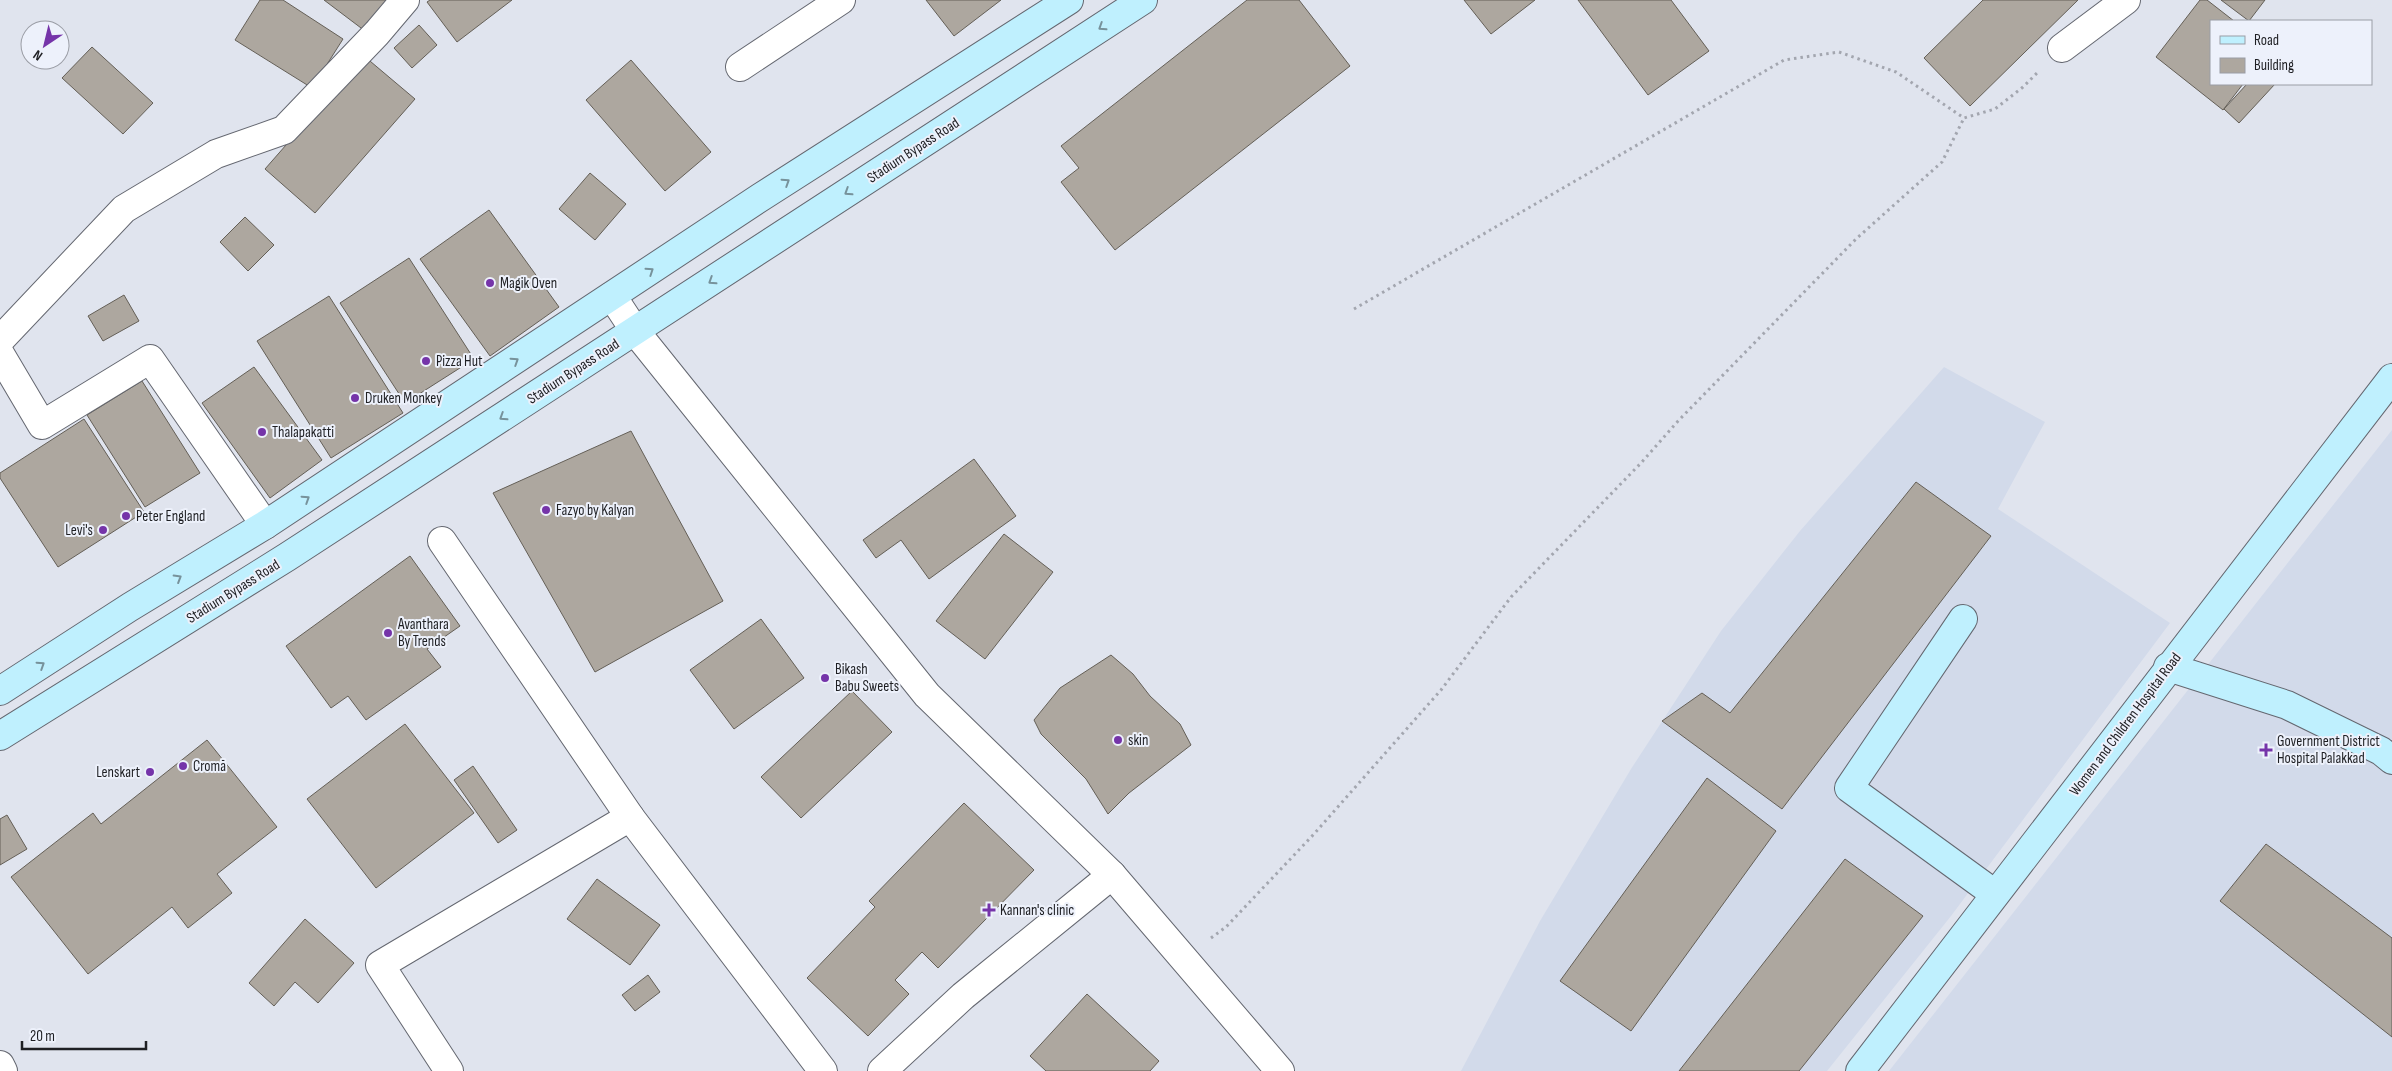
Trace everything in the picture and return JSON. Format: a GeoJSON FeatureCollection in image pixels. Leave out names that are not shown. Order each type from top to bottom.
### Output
{"type":"FeatureCollection","features":[{"type":"Feature","properties":{"kind":"street"},"geometry":{"type":"LineString","coordinates":[[0,340],[124,209],[216,154],[284,130],[377,34],[405,0]]}},
{"type":"Feature","properties":{"kind":"street"},"geometry":{"type":"LineString","coordinates":[[740,67],[841,0]]}},
{"type":"Feature","properties":{"kind":"street"},"geometry":{"type":"LineString","coordinates":[[0,691],[130,607],[265,525],[761,197],[1069,0]]}},
{"type":"Feature","properties":{"kind":"street","name":"Stadium Bypass Road"},"geometry":{"type":"LineString","coordinates":[[0,736],[287,557],[1143,0]]}},
{"type":"Feature","properties":{"kind":"street"},"geometry":{"type":"LineString","coordinates":[[2062,48],[2126,0]]}},
{"type":"Feature","properties":{"kind":"street"},"geometry":{"type":"LineString","coordinates":[[612,296],[635,331],[927,696],[1112,874],[1280,1071]]}},
{"type":"Feature","properties":{"kind":"street"},"geometry":{"type":"LineString","coordinates":[[0,354],[42,425],[150,359],[265,525]]}},
{"type":"Feature","properties":{"kind":"street","name":"Women and Children Hospital Road"},"geometry":{"type":"LineString","coordinates":[[1860,1071],[2168,667],[2392,378]]}},
{"type":"Feature","properties":{"kind":"street"},"geometry":{"type":"LineString","coordinates":[[442,541],[630,817],[823,1071]]}},
{"type":"Feature","properties":{"kind":"street"},"geometry":{"type":"LineString","coordinates":[[1963,619],[1849,788],[1994,894]]}},
{"type":"Feature","properties":{"kind":"street"},"geometry":{"type":"LineString","coordinates":[[2168,667],[2287,704],[2381,751],[2392,760]]}},
{"type":"Feature","properties":{"kind":"street"},"geometry":{"type":"LineString","coordinates":[[449,1071],[380,965],[630,817]]}},
{"type":"Feature","properties":{"kind":"street"},"geometry":{"type":"LineString","coordinates":[[882,1071],[963,996],[1112,874]]}},
{"type":"Feature","properties":{"kind":"street"},"geometry":{"type":"LineString","coordinates":[[0,1065],[3,1071]]}},
{"type":"Feature","properties":{"kind":"path"},"geometry":{"type":"LineString","coordinates":[[1184,958],[1226,927],[1314,834],[1441,690],[1511,597],[1641,463],[1679,420],[1856,239],[1942,162],[1964,118],[1995,109],[2023,87],[2062,48]]}},
{"type":"Feature","properties":{"kind":"path"},"geometry":{"type":"LineString","coordinates":[[1354,309],[1784,60],[1839,52],[1896,72],[1964,118]]}},
{"type":"Feature","properties":{"kind":"shaded area"},"geometry":{"type":"Polygon","coordinates":[[[1944,367],[2045,422],[1998,509],[2170,623],[1951,916],[1827,1071],[1461,1071],[1540,921],[1631,769],[1721,631],[1800,531],[1944,367]]]}},
{"type":"Feature","properties":{"kind":"shaded area","name":"Government District Hospital Palakkad"},"geometry":{"type":"Polygon","coordinates":[[[2392,430],[2392,1071],[1889,1071],[2392,430]]]}},
{"type":"Feature","properties":{"kind":"building"},"geometry":{"type":"Polygon","coordinates":[[[260,0],[283,0],[343,39],[312,88],[235,40],[260,0]]]}},
{"type":"Feature","properties":{"kind":"building"},"geometry":{"type":"Polygon","coordinates":[[[324,0],[387,0],[365,31],[324,0]]]}},
{"type":"Feature","properties":{"kind":"building"},"geometry":{"type":"Polygon","coordinates":[[[430,0],[512,0],[457,42],[427,2],[430,0]]]}},
{"type":"Feature","properties":{"kind":"building"},"geometry":{"type":"Polygon","coordinates":[[[926,0],[1001,0],[954,36],[926,0]]]}},
{"type":"Feature","properties":{"kind":"building"},"geometry":{"type":"Polygon","coordinates":[[[1247,0],[1299,0],[1350,66],[1115,250],[1061,182],[1079,168],[1061,146],[1247,0]]]}},
{"type":"Feature","properties":{"kind":"building"},"geometry":{"type":"Polygon","coordinates":[[[1464,0],[1535,0],[1491,34],[1464,0]]]}},
{"type":"Feature","properties":{"kind":"building"},"geometry":{"type":"Polygon","coordinates":[[[1578,0],[1671,0],[1709,51],[1648,95],[1578,0]]]}},
{"type":"Feature","properties":{"kind":"building"},"geometry":{"type":"Polygon","coordinates":[[[1983,0],[2078,0],[1970,106],[1924,58],[1983,0]]]}},
{"type":"Feature","properties":{"kind":"building"},"geometry":{"type":"Polygon","coordinates":[[[2200,0],[2207,0],[2233,20],[2210,20],[2210,85],[2242,85],[2223,110],[2156,57],[2200,0]]]}},
{"type":"Feature","properties":{"kind":"building"},"geometry":{"type":"Polygon","coordinates":[[[2221,0],[2265,0],[2250,20],[2221,0]]]}},
{"type":"Feature","properties":{"kind":"building"},"geometry":{"type":"Polygon","coordinates":[[[419,25],[437,45],[412,68],[394,48],[419,25]]]}},
{"type":"Feature","properties":{"kind":"building"},"geometry":{"type":"Polygon","coordinates":[[[92,47],[153,103],[123,134],[62,78],[92,47]]]}},
{"type":"Feature","properties":{"kind":"building"},"geometry":{"type":"Polygon","coordinates":[[[364,56],[415,99],[315,213],[265,169],[364,56]]]}},
{"type":"Feature","properties":{"kind":"building"},"geometry":{"type":"Polygon","coordinates":[[[631,60],[711,152],[665,191],[586,100],[631,60]]]}},
{"type":"Feature","properties":{"kind":"building"},"geometry":{"type":"Polygon","coordinates":[[[2246,85],[2274,85],[2239,123],[2224,109],[2246,85]]]}},
{"type":"Feature","properties":{"kind":"building"},"geometry":{"type":"Polygon","coordinates":[[[590,173],[626,204],[595,240],[559,209],[590,173]]]}},
{"type":"Feature","properties":{"kind":"building","name":"Magik Oven"},"geometry":{"type":"Polygon","coordinates":[[[489,210],[559,307],[490,356],[420,259],[489,210]]]}},
{"type":"Feature","properties":{"kind":"building"},"geometry":{"type":"Polygon","coordinates":[[[245,217],[274,245],[248,271],[220,242],[245,217]]]}},
{"type":"Feature","properties":{"kind":"building"},"geometry":{"type":"Polygon","coordinates":[[[409,258],[474,359],[405,403],[340,303],[409,258]]]}},
{"type":"Feature","properties":{"kind":"building"},"geometry":{"type":"Polygon","coordinates":[[[124,295],[139,321],[103,341],[88,316],[124,295]]]}},
{"type":"Feature","properties":{"kind":"building"},"geometry":{"type":"Polygon","coordinates":[[[329,296],[403,413],[331,458],[257,341],[329,296]]]}},
{"type":"Feature","properties":{"kind":"building","name":"Thalapakatti"},"geometry":{"type":"Polygon","coordinates":[[[254,367],[322,460],[270,498],[202,403],[254,367]]]}},
{"type":"Feature","properties":{"kind":"building"},"geometry":{"type":"Polygon","coordinates":[[[142,381],[200,473],[145,507],[87,415],[142,381]]]}},
{"type":"Feature","properties":{"kind":"building"},"geometry":{"type":"Polygon","coordinates":[[[84,419],[144,512],[58,567],[0,478],[0,473],[84,419]]]}},
{"type":"Feature","properties":{"kind":"building"},"geometry":{"type":"Polygon","coordinates":[[[631,431],[723,601],[595,672],[493,493],[631,431]]]}},
{"type":"Feature","properties":{"kind":"building"},"geometry":{"type":"Polygon","coordinates":[[[974,459],[1016,516],[929,579],[901,540],[876,558],[863,540],[974,459]]]}},
{"type":"Feature","properties":{"kind":"building"},"geometry":{"type":"Polygon","coordinates":[[[1916,482],[1991,536],[1782,809],[1662,721],[1702,693],[1730,713],[1916,482]]]}},
{"type":"Feature","properties":{"kind":"building"},"geometry":{"type":"Polygon","coordinates":[[[1004,534],[1053,572],[985,659],[936,621],[1004,534]]]}},
{"type":"Feature","properties":{"kind":"building"},"geometry":{"type":"Polygon","coordinates":[[[410,556],[460,626],[427,649],[441,667],[366,720],[348,696],[331,708],[286,646],[410,556]]]}},
{"type":"Feature","properties":{"kind":"building"},"geometry":{"type":"Polygon","coordinates":[[[761,619],[804,678],[734,729],[690,670],[761,619]]]}},
{"type":"Feature","properties":{"kind":"building","name":"skin"},"geometry":{"type":"Polygon","coordinates":[[[1111,655],[1133,674],[1150,696],[1180,724],[1191,745],[1129,793],[1108,814],[1086,779],[1041,734],[1034,720],[1060,688],[1111,655]]]}},
{"type":"Feature","properties":{"kind":"building"},"geometry":{"type":"Polygon","coordinates":[[[852,691],[892,732],[801,818],[761,777],[852,691]]]}},
{"type":"Feature","properties":{"kind":"building"},"geometry":{"type":"Polygon","coordinates":[[[405,724],[474,813],[376,888],[307,799],[405,724]]]}},
{"type":"Feature","properties":{"kind":"building"},"geometry":{"type":"Polygon","coordinates":[[[207,740],[277,827],[217,874],[232,893],[188,928],[172,907],[88,974],[11,877],[93,813],[101,824],[207,740]]]}},
{"type":"Feature","properties":{"kind":"building"},"geometry":{"type":"Polygon","coordinates":[[[473,766],[517,830],[498,843],[454,780],[473,766]]]}},
{"type":"Feature","properties":{"kind":"building"},"geometry":{"type":"Polygon","coordinates":[[[1707,778],[1776,831],[1631,1031],[1560,981],[1707,778]]]}},
{"type":"Feature","properties":{"kind":"building"},"geometry":{"type":"Polygon","coordinates":[[[964,803],[1034,870],[938,968],[922,952],[895,980],[909,994],[868,1036],[807,978],[875,907],[869,901],[964,803]]]}},
{"type":"Feature","properties":{"kind":"building"},"geometry":{"type":"Polygon","coordinates":[[[7,815],[27,849],[0,865],[0,819],[7,815]]]}},
{"type":"Feature","properties":{"kind":"building"},"geometry":{"type":"Polygon","coordinates":[[[2266,844],[2392,938],[2392,1037],[2220,901],[2266,844]]]}},
{"type":"Feature","properties":{"kind":"building"},"geometry":{"type":"Polygon","coordinates":[[[1845,859],[1923,916],[1799,1071],[1679,1071],[1845,859]]]}},
{"type":"Feature","properties":{"kind":"building"},"geometry":{"type":"Polygon","coordinates":[[[597,879],[660,925],[630,965],[567,919],[597,879]]]}},
{"type":"Feature","properties":{"kind":"building"},"geometry":{"type":"Polygon","coordinates":[[[305,919],[354,963],[318,1003],[295,982],[274,1006],[249,983],[305,919]]]}},
{"type":"Feature","properties":{"kind":"building"},"geometry":{"type":"Polygon","coordinates":[[[648,975],[660,992],[635,1011],[622,995],[648,975]]]}},
{"type":"Feature","properties":{"kind":"building"},"geometry":{"type":"Polygon","coordinates":[[[1087,994],[1159,1061],[1150,1071],[1046,1071],[1030,1056],[1087,994]]]}},
{"type":"Feature","properties":{"kind":"place","name":"Magik Oven"},"geometry":{"type":"Point","coordinates":[490,283]}},
{"type":"Feature","properties":{"kind":"place","name":"Pizza Hut"},"geometry":{"type":"Point","coordinates":[426,361]}},
{"type":"Feature","properties":{"kind":"place","name":"Druken Monkey"},"geometry":{"type":"Point","coordinates":[355,398]}},
{"type":"Feature","properties":{"kind":"place","name":"Thalapakatti"},"geometry":{"type":"Point","coordinates":[262,432]}},
{"type":"Feature","properties":{"kind":"place","name":"Fazyo by Kalyan"},"geometry":{"type":"Point","coordinates":[546,510]}},
{"type":"Feature","properties":{"kind":"place","name":"Peter England"},"geometry":{"type":"Point","coordinates":[126,516]}},
{"type":"Feature","properties":{"kind":"place","name":"Levi's"},"geometry":{"type":"Point","coordinates":[103,530]}},
{"type":"Feature","properties":{"kind":"place","name":"Avanthara By Trends"},"geometry":{"type":"Point","coordinates":[388,633]}},
{"type":"Feature","properties":{"kind":"place","name":"Bikash Babu Sweets"},"geometry":{"type":"Point","coordinates":[825,678]}},
{"type":"Feature","properties":{"kind":"place","name":"skin"},"geometry":{"type":"Point","coordinates":[1118,740]}},
{"type":"Feature","properties":{"kind":"place","name":"Government District Hospital Palakkad"},"geometry":{"type":"Point","coordinates":[2266,750]}},
{"type":"Feature","properties":{"kind":"place","name":"Cromā"},"geometry":{"type":"Point","coordinates":[183,766]}},
{"type":"Feature","properties":{"kind":"place","name":"Lenskart"},"geometry":{"type":"Point","coordinates":[150,772]}},
{"type":"Feature","properties":{"kind":"place","name":"Kannan's clinic"},"geometry":{"type":"Point","coordinates":[989,910]}}]}
